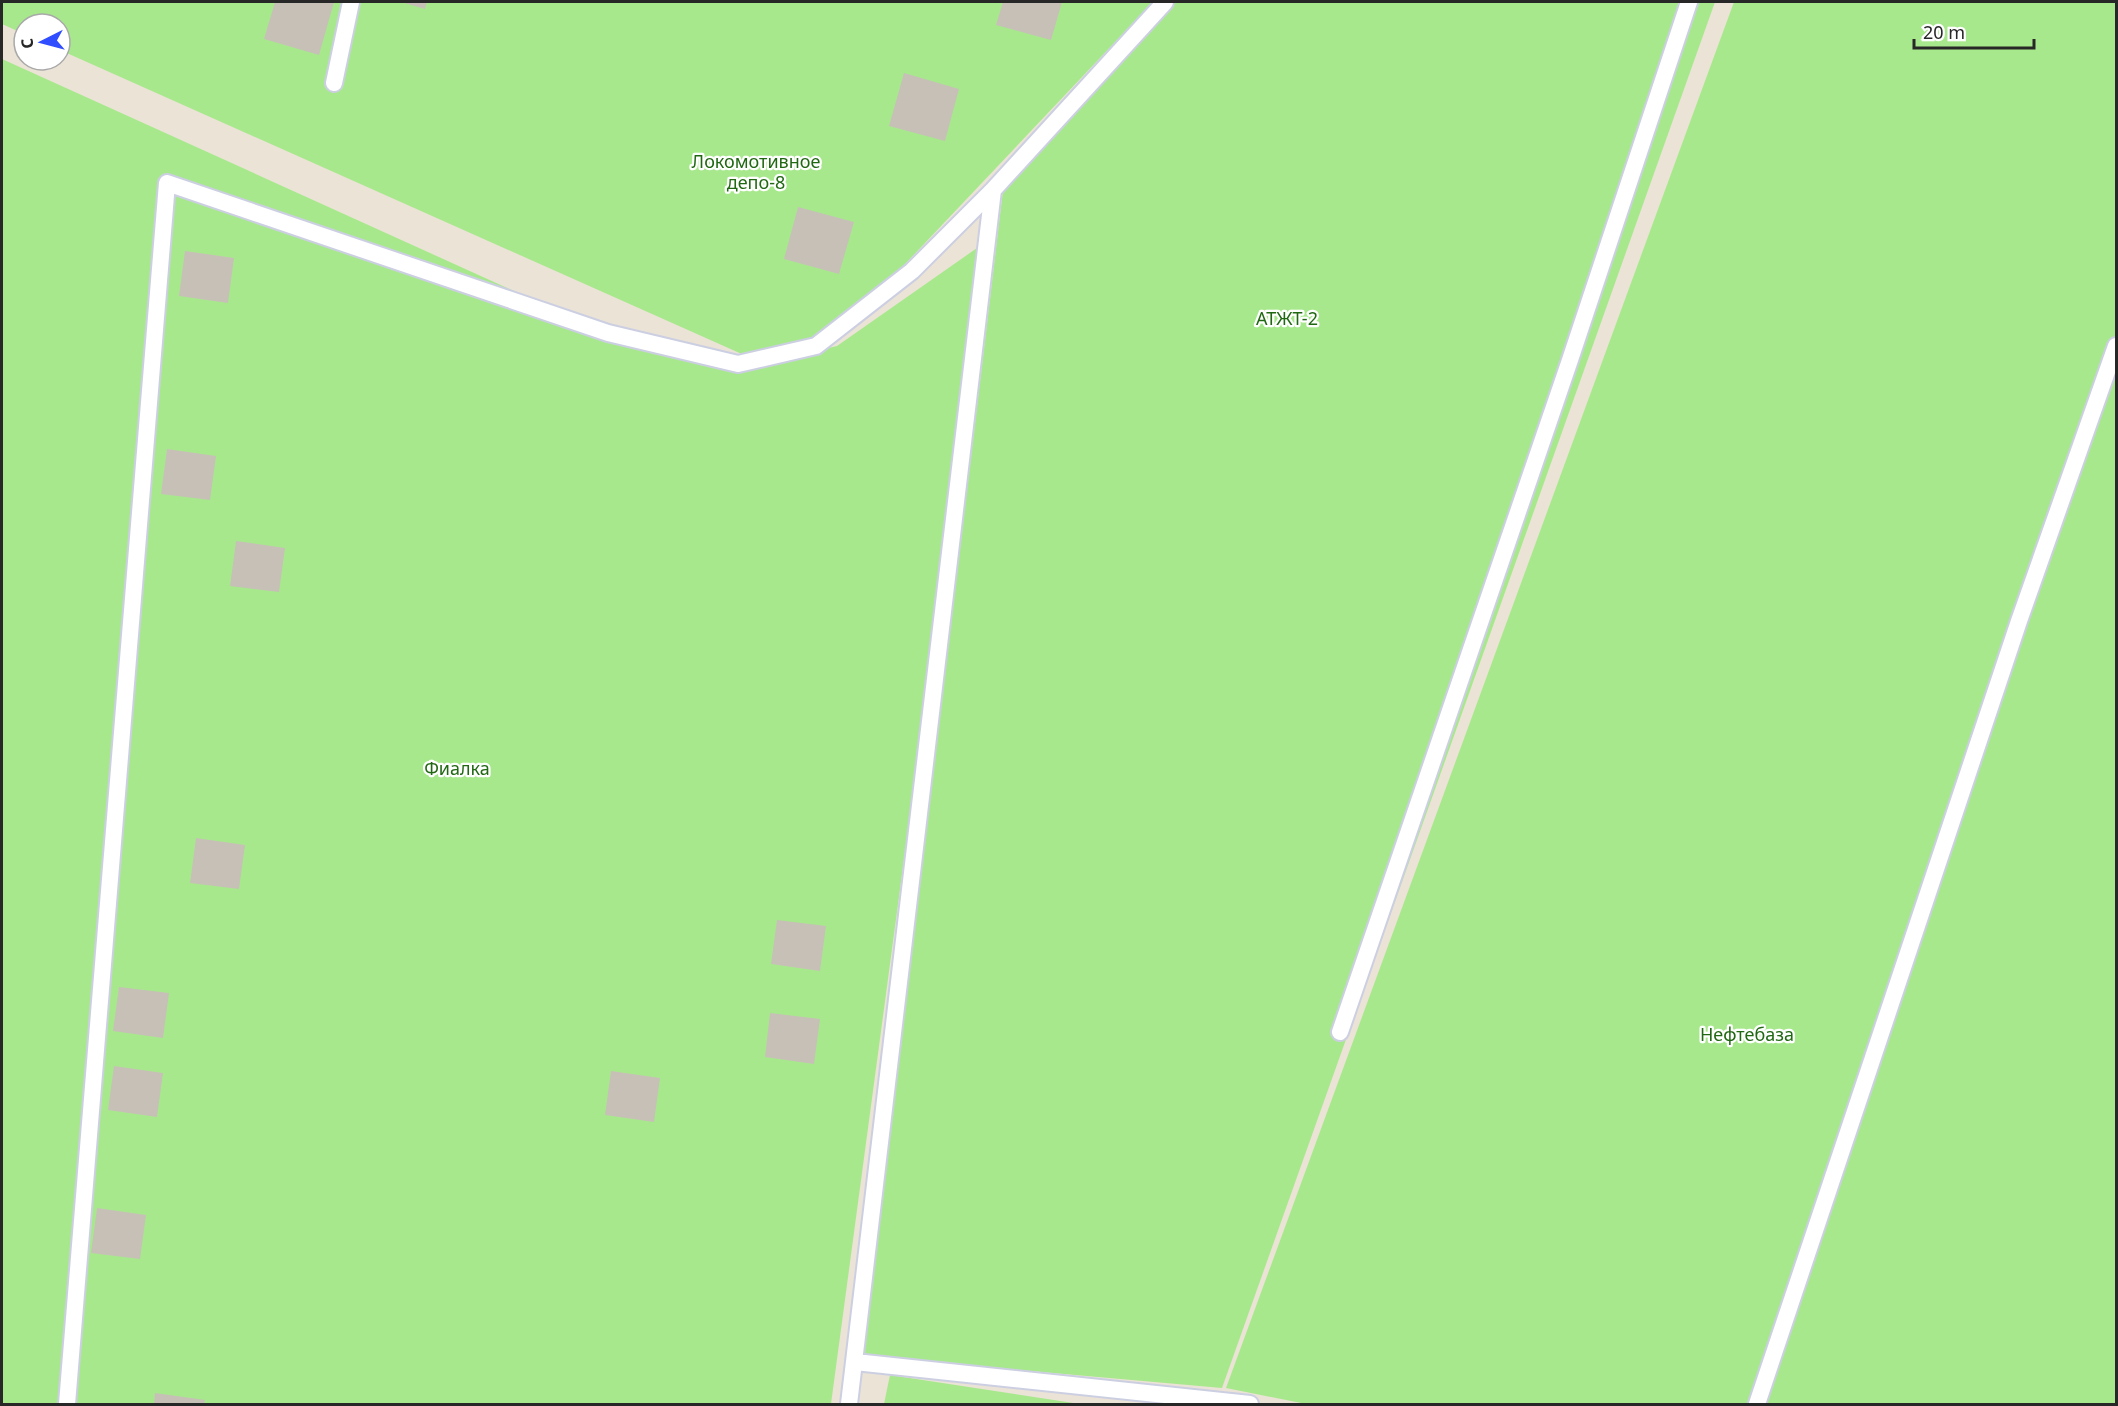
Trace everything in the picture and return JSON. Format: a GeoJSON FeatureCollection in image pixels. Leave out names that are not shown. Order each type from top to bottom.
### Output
{"type":"FeatureCollection","features":[{"type":"Feature","properties":{"kind":"lane"},"geometry":{"type":"LineString","coordinates":[[334,83],[351,2]]}},
{"type":"Feature","properties":{"kind":"lane"},"geometry":{"type":"LineString","coordinates":[[68,1404],[166,183],[608,333],[738,364],[816,346],[912,271],[993,190],[1165,2]]}},
{"type":"Feature","properties":{"kind":"lane"},"geometry":{"type":"LineString","coordinates":[[1340,1032],[1555,405],[1689,2]]}},
{"type":"Feature","properties":{"kind":"lane"},"geometry":{"type":"LineString","coordinates":[[849,1404],[993,190]]}},
{"type":"Feature","properties":{"kind":"lane"},"geometry":{"type":"LineString","coordinates":[[1757,1404],[2019,621],[2116,346]]}},
{"type":"Feature","properties":{"kind":"lane"},"geometry":{"type":"LineString","coordinates":[[855,1362],[1250,1404]]}},
{"type":"Feature","properties":{"kind":"green space","name":"Локомотивное депо-8"},"geometry":{"type":"Polygon","coordinates":[[[2,2],[1153,2],[837,336],[744,355],[72,55],[72,12],[12,12],[12,29],[2,24],[2,2]]]}},
{"type":"Feature","properties":{"kind":"green space","name":"АТЖТ-2"},"geometry":{"type":"Polygon","coordinates":[[[1173,2],[1715,2],[1222,1388],[863,1356],[1003,190],[1173,2]]]}},
{"type":"Feature","properties":{"kind":"green space","name":"Нефтебаза"},"geometry":{"type":"Polygon","coordinates":[[[1734,2],[2116,2],[2116,1404],[1306,1404],[1226,1388],[1734,2]]]}},
{"type":"Feature","properties":{"kind":"green space","name":"Фиалка"},"geometry":{"type":"Polygon","coordinates":[[[2,59],[12,64],[12,72],[31,72],[611,335],[737,369],[837,346],[987,241],[831,1404],[2,1404],[2,59]]]}},
{"type":"Feature","properties":{"kind":"green space"},"geometry":{"type":"Polygon","coordinates":[[[890,1375],[1080,1404],[884,1404],[890,1375]]]}},
{"type":"Feature","properties":{"kind":"building"},"geometry":{"type":"Polygon","coordinates":[[[275,2],[334,2],[319,55],[264,39],[275,2]]]}},
{"type":"Feature","properties":{"kind":"building"},"geometry":{"type":"Polygon","coordinates":[[[401,2],[427,2],[425,9],[401,2]]]}},
{"type":"Feature","properties":{"kind":"building"},"geometry":{"type":"Polygon","coordinates":[[[1003,2],[1062,2],[1051,40],[996,25],[1003,2]]]}},
{"type":"Feature","properties":{"kind":"building"},"geometry":{"type":"Polygon","coordinates":[[[904,73],[959,89],[945,141],[889,126],[904,73]]]}},
{"type":"Feature","properties":{"kind":"building"},"geometry":{"type":"Polygon","coordinates":[[[798,207],[854,222],[839,274],[784,259],[798,207]]]}},
{"type":"Feature","properties":{"kind":"building"},"geometry":{"type":"Polygon","coordinates":[[[185,251],[234,258],[228,303],[179,296],[185,251]]]}},
{"type":"Feature","properties":{"kind":"building"},"geometry":{"type":"Polygon","coordinates":[[[167,449],[216,456],[210,500],[161,494],[167,449]]]}},
{"type":"Feature","properties":{"kind":"building"},"geometry":{"type":"Polygon","coordinates":[[[236,541],[285,548],[279,592],[230,586],[236,541]]]}},
{"type":"Feature","properties":{"kind":"building"},"geometry":{"type":"Polygon","coordinates":[[[196,838],[245,845],[239,889],[190,883],[196,838]]]}},
{"type":"Feature","properties":{"kind":"building"},"geometry":{"type":"Polygon","coordinates":[[[777,920],[826,926],[820,971],[771,964],[777,920]]]}},
{"type":"Feature","properties":{"kind":"building"},"geometry":{"type":"Polygon","coordinates":[[[119,987],[169,993],[163,1038],[113,1031],[119,987]]]}},
{"type":"Feature","properties":{"kind":"building"},"geometry":{"type":"Polygon","coordinates":[[[770,1013],[820,1019],[814,1064],[765,1057],[770,1013]]]}},
{"type":"Feature","properties":{"kind":"building"},"geometry":{"type":"Polygon","coordinates":[[[114,1066],[163,1073],[157,1117],[108,1110],[114,1066]]]}},
{"type":"Feature","properties":{"kind":"building"},"geometry":{"type":"Polygon","coordinates":[[[611,1071],[660,1078],[654,1122],[605,1115],[611,1071]]]}},
{"type":"Feature","properties":{"kind":"building"},"geometry":{"type":"Polygon","coordinates":[[[97,1208],[146,1215],[140,1259],[91,1253],[97,1208]]]}},
{"type":"Feature","properties":{"kind":"building"},"geometry":{"type":"Polygon","coordinates":[[[155,1393],[205,1400],[204,1404],[154,1404],[155,1393]]]}}]}
